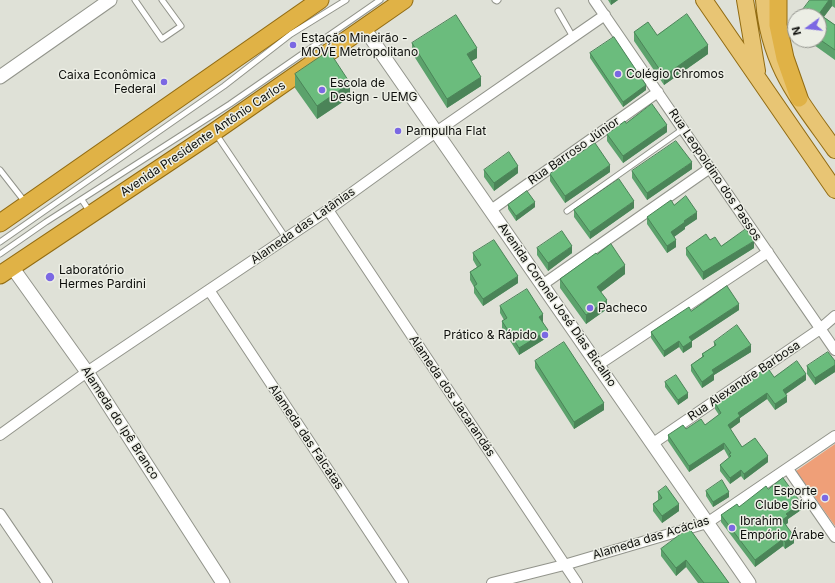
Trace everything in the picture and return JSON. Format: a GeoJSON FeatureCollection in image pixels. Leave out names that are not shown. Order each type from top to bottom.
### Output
{"type":"FeatureCollection","features":[{"type":"Feature","properties":{"kind":"highway"},"geometry":{"type":"LineString","coordinates":[[2,220],[27,205],[320,0]]}},
{"type":"Feature","properties":{"kind":"highway","name":"Avenida Presidente Antônio Carlos"},"geometry":{"type":"LineString","coordinates":[[6,271],[214,132],[404,0]]}},
{"type":"Feature","properties":{"kind":"highway"},"geometry":{"type":"LineString","coordinates":[[778,0],[778,25],[785,58],[799,98]]}},
{"type":"Feature","properties":{"kind":"main road"},"geometry":{"type":"LineString","coordinates":[[704,0],[835,190]]}},
{"type":"Feature","properties":{"kind":"main road"},"geometry":{"type":"LineString","coordinates":[[745,0],[755,67],[766,90]]}},
{"type":"Feature","properties":{"kind":"main road"},"geometry":{"type":"LineString","coordinates":[[764,0],[768,31],[775,56],[786,79],[835,150]]}},
{"type":"Feature","properties":{"kind":"street"},"geometry":{"type":"LineString","coordinates":[[0,77],[110,0]]}},
{"type":"Feature","properties":{"kind":"street","name":"Rua Leopoldino dos Passos"},"geometry":{"type":"LineString","coordinates":[[594,0],[835,350]]}},
{"type":"Feature","properties":{"kind":"street","name":"Alameda das Latânias"},"geometry":{"type":"LineString","coordinates":[[0,435],[87,372],[328,210],[436,132],[605,15]]}},
{"type":"Feature","properties":{"kind":"street","name":"Avenida Coronel José Dias Bicalho"},"geometry":{"type":"LineString","coordinates":[[364,28],[749,583]]}},
{"type":"Feature","properties":{"kind":"street","name":"Rua Barroso Júnior"},"geometry":{"type":"LineString","coordinates":[[491,210],[658,92]]}},
{"type":"Feature","properties":{"kind":"street"},"geometry":{"type":"LineString","coordinates":[[542,285],[710,168]]}},
{"type":"Feature","properties":{"kind":"street","name":"Alameda dos Jacarandás"},"geometry":{"type":"LineString","coordinates":[[328,210],[576,583]]}},
{"type":"Feature","properties":{"kind":"street"},"geometry":{"type":"LineString","coordinates":[[598,365],[768,252]]}},
{"type":"Feature","properties":{"kind":"street","name":"Alameda do Ipê Branco"},"geometry":{"type":"LineString","coordinates":[[6,271],[87,372],[223,583]]}},
{"type":"Feature","properties":{"kind":"street","name":"Alameda das Falcatas"},"geometry":{"type":"LineString","coordinates":[[209,290],[403,583]]}},
{"type":"Feature","properties":{"kind":"street","name":"Rua Alexandre Barbosa"},"geometry":{"type":"LineString","coordinates":[[652,444],[820,329],[835,316]]}},
{"type":"Feature","properties":{"kind":"street","name":"Alameda das Acácias"},"geometry":{"type":"LineString","coordinates":[[492,583],[564,565],[707,523],[835,436]]}},
{"type":"Feature","properties":{"kind":"street"},"geometry":{"type":"LineString","coordinates":[[788,469],[835,537]]}},
{"type":"Feature","properties":{"kind":"street"},"geometry":{"type":"LineString","coordinates":[[0,514],[47,583]]}},
{"type":"Feature","properties":{"kind":"lane"},"geometry":{"type":"LineString","coordinates":[[135,0],[162,39],[181,26],[162,0]]}},
{"type":"Feature","properties":{"kind":"lane"},"geometry":{"type":"LineString","coordinates":[[0,242],[224,86],[291,34],[346,0]]}},
{"type":"Feature","properties":{"kind":"lane"},"geometry":{"type":"LineString","coordinates":[[0,254],[230,104],[380,0]]}},
{"type":"Feature","properties":{"kind":"lane"},"geometry":{"type":"LineString","coordinates":[[558,10],[573,37]]}},
{"type":"Feature","properties":{"kind":"lane"},"geometry":{"type":"LineString","coordinates":[[567,211],[683,129]]}},
{"type":"Feature","properties":{"kind":"lane"},"geometry":{"type":"LineString","coordinates":[[214,132],[286,238]]}},
{"type":"Feature","properties":{"kind":"lane"},"geometry":{"type":"LineString","coordinates":[[0,170],[27,205]]}},
{"type":"Feature","properties":{"kind":"lane"},"geometry":{"type":"LineString","coordinates":[[82,200],[91,214]]}},
{"type":"Feature","properties":{"kind":"shaded area","name":"Esporte Clube Sírio"},"geometry":{"type":"Polygon","coordinates":[[[835,444],[835,526],[796,471],[835,444]]]}},
{"type":"Feature","properties":{"kind":"building"},"geometry":{"type":"Polygon","coordinates":[[[810,0],[829,0],[823,8],[804,8],[810,0]]]}},
{"type":"Feature","properties":{"kind":"building"},"geometry":{"type":"Polygon","coordinates":[[[687,14],[708,45],[664,76],[634,32],[648,22],[657,35],[687,14]]]}},
{"type":"Feature","properties":{"kind":"building"},"geometry":{"type":"Polygon","coordinates":[[[456,15],[477,48],[467,54],[481,77],[447,99],[412,43],[456,15]]]}},
{"type":"Feature","properties":{"kind":"building"},"geometry":{"type":"Polygon","coordinates":[[[827,20],[835,25],[835,50],[827,44],[827,20]]]}},
{"type":"Feature","properties":{"kind":"building","name":"Colégio Chromos"},"geometry":{"type":"Polygon","coordinates":[[[614,37],[646,85],[623,102],[590,53],[614,37]]]}},
{"type":"Feature","properties":{"kind":"building","name":"Escola de Design - UEMG"},"geometry":{"type":"Polygon","coordinates":[[[329,51],[350,83],[317,106],[295,74],[329,51]]]}},
{"type":"Feature","properties":{"kind":"building"},"geometry":{"type":"Polygon","coordinates":[[[652,104],[667,125],[623,156],[607,134],[625,121],[626,123],[652,104]]]}},
{"type":"Feature","properties":{"kind":"building"},"geometry":{"type":"Polygon","coordinates":[[[676,141],[692,162],[647,193],[632,171],[676,141]]]}},
{"type":"Feature","properties":{"kind":"building"},"geometry":{"type":"Polygon","coordinates":[[[595,143],[610,165],[565,196],[550,174],[595,143]]]}},
{"type":"Feature","properties":{"kind":"building"},"geometry":{"type":"Polygon","coordinates":[[[509,152],[518,166],[494,183],[484,170],[509,152]]]}},
{"type":"Feature","properties":{"kind":"building"},"geometry":{"type":"Polygon","coordinates":[[[619,179],[634,201],[590,232],[574,210],[619,179]]]}},
{"type":"Feature","properties":{"kind":"building"},"geometry":{"type":"Polygon","coordinates":[[[527,191],[535,202],[516,216],[508,205],[527,191]]]}},
{"type":"Feature","properties":{"kind":"building"},"geometry":{"type":"Polygon","coordinates":[[[686,196],[697,212],[671,232],[676,240],[667,246],[647,217],[671,200],[674,205],[686,196]]]}},
{"type":"Feature","properties":{"kind":"building"},"geometry":{"type":"Polygon","coordinates":[[[746,229],[754,241],[703,272],[686,248],[706,234],[710,240],[715,237],[721,246],[746,229]]]}},
{"type":"Feature","properties":{"kind":"building"},"geometry":{"type":"Polygon","coordinates":[[[562,231],[572,246],[548,263],[537,248],[562,231]]]}},
{"type":"Feature","properties":{"kind":"building"},"geometry":{"type":"Polygon","coordinates":[[[494,240],[518,276],[483,299],[474,286],[477,284],[470,272],[481,265],[473,253],[494,240]]]}},
{"type":"Feature","properties":{"kind":"building"},"geometry":{"type":"Polygon","coordinates":[[[611,244],[625,265],[597,287],[607,300],[586,315],[560,279],[611,244]]]}},
{"type":"Feature","properties":{"kind":"building"},"geometry":{"type":"Polygon","coordinates":[[[727,286],[739,304],[689,337],[692,341],[683,347],[679,341],[664,351],[651,332],[689,307],[691,311],[727,286]]]}},
{"type":"Feature","properties":{"kind":"building"},"geometry":{"type":"Polygon","coordinates":[[[527,289],[543,314],[539,317],[548,330],[519,348],[502,321],[507,318],[500,306],[527,289]]]}},
{"type":"Feature","properties":{"kind":"building"},"geometry":{"type":"Polygon","coordinates":[[[737,325],[751,345],[712,370],[714,373],[702,382],[691,365],[704,356],[702,354],[716,345],[714,342],[737,325]]]}},
{"type":"Feature","properties":{"kind":"building"},"geometry":{"type":"Polygon","coordinates":[[[564,342],[604,403],[574,422],[535,361],[564,342]]]}},
{"type":"Feature","properties":{"kind":"building"},"geometry":{"type":"Polygon","coordinates":[[[828,352],[835,361],[835,365],[815,378],[807,366],[828,352]]]}},
{"type":"Feature","properties":{"kind":"building"},"geometry":{"type":"Polygon","coordinates":[[[797,361],[806,374],[783,390],[787,396],[775,404],[767,393],[738,413],[740,416],[728,425],[742,447],[755,438],[768,456],[744,474],[741,470],[730,478],[720,465],[731,456],[729,454],[731,453],[724,443],[689,466],[668,435],[683,425],[686,429],[701,419],[705,425],[721,413],[715,403],[726,395],[727,397],[767,367],[774,377],[797,361]]]}},
{"type":"Feature","properties":{"kind":"building"},"geometry":{"type":"Polygon","coordinates":[[[676,375],[688,393],[678,400],[665,382],[676,375]]]}},
{"type":"Feature","properties":{"kind":"building"},"geometry":{"type":"Polygon","coordinates":[[[783,478],[801,503],[786,514],[788,516],[782,520],[794,536],[785,542],[783,539],[755,560],[721,515],[737,504],[739,507],[766,486],[768,489],[783,478]]]}},
{"type":"Feature","properties":{"kind":"building"},"geometry":{"type":"Polygon","coordinates":[[[722,480],[729,492],[713,502],[706,491],[722,480]]]}},
{"type":"Feature","properties":{"kind":"building"},"geometry":{"type":"Polygon","coordinates":[[[666,486],[679,504],[662,516],[653,504],[662,498],[658,492],[666,486]]]}},
{"type":"Feature","properties":{"kind":"building"},"geometry":{"type":"Polygon","coordinates":[[[689,528],[729,583],[704,583],[686,560],[676,568],[661,549],[689,528]]]}},
{"type":"Feature","properties":{"kind":"place","name":"Estação Mineirão - MOVE Metropolitano"},"geometry":{"type":"Point","coordinates":[293,45]}},
{"type":"Feature","properties":{"kind":"place","name":"Colégio Chromos"},"geometry":{"type":"Point","coordinates":[618,74]}},
{"type":"Feature","properties":{"kind":"place","name":"Caixa Econômica Federal"},"geometry":{"type":"Point","coordinates":[164,82]}},
{"type":"Feature","properties":{"kind":"place","name":"Escola de Design - UEMG"},"geometry":{"type":"Point","coordinates":[322,90]}},
{"type":"Feature","properties":{"kind":"place","name":"Pampulha Flat"},"geometry":{"type":"Point","coordinates":[398,131]}},
{"type":"Feature","properties":{"kind":"place","name":"Laboratório Hermes Pardini"},"geometry":{"type":"Point","coordinates":[50,277]}},
{"type":"Feature","properties":{"kind":"place","name":"Pacheco"},"geometry":{"type":"Point","coordinates":[590,308]}},
{"type":"Feature","properties":{"kind":"place","name":"Prático & Rápido"},"geometry":{"type":"Point","coordinates":[545,335]}},
{"type":"Feature","properties":{"kind":"place","name":"Esporte Clube Sírio"},"geometry":{"type":"Point","coordinates":[825,498]}},
{"type":"Feature","properties":{"kind":"place","name":"Ibrahim Empório Árabe"},"geometry":{"type":"Point","coordinates":[732,528]}}]}
